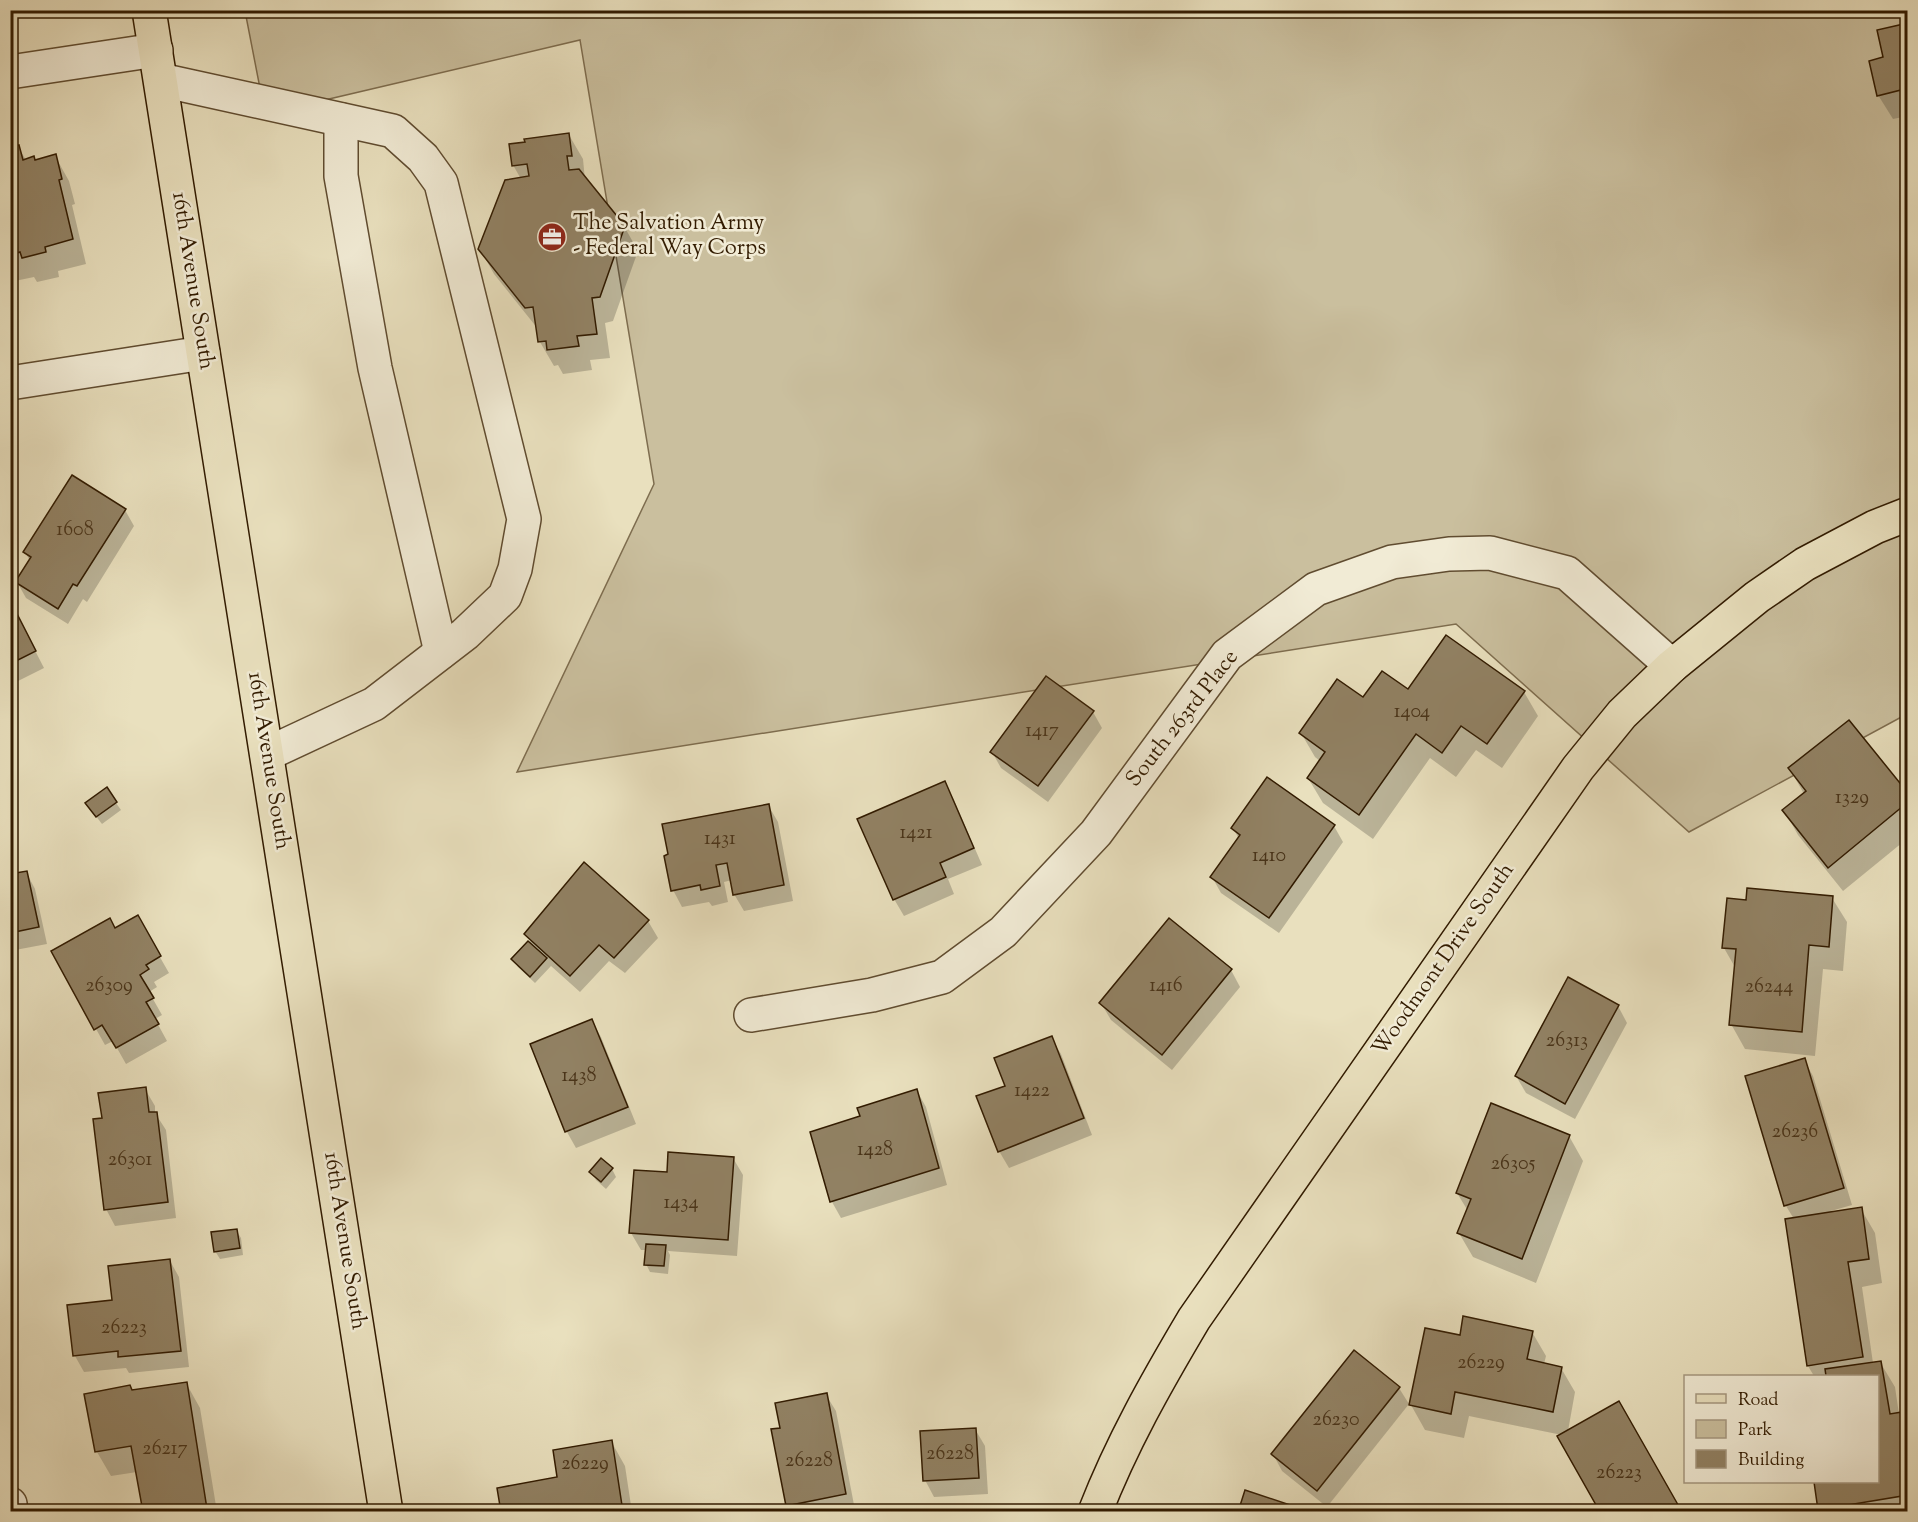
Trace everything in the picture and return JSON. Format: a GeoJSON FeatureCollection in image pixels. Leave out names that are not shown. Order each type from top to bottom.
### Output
{"type":"FeatureCollection","features":[{"type":"Feature","properties":{"kind":"main road","name":"16th Avenue South"},"geometry":{"type":"LineString","coordinates":[[149,10],[386,1512]]}},
{"type":"Feature","properties":{"kind":"main road","name":"Woodmont Drive South"},"geometry":{"type":"LineString","coordinates":[[1095,1512],[1110,1474],[1146,1399],[1194,1319],[1578,768],[1622,714],[1672,666],[1757,597],[1805,564],[1875,527],[1908,514]]}},
{"type":"Feature","properties":{"kind":"street"},"geometry":{"type":"LineString","coordinates":[[10,72],[158,65],[341,120],[393,131],[423,158],[441,183],[524,519],[515,569],[505,596],[465,634],[374,704],[267,754]]}},
{"type":"Feature","properties":{"kind":"street"},"geometry":{"type":"LineString","coordinates":[[341,120],[342,176],[375,368],[441,652]]}},
{"type":"Feature","properties":{"kind":"street"},"geometry":{"type":"LineString","coordinates":[[10,383],[203,353]]}},
{"type":"Feature","properties":{"kind":"street","name":"South 263rd Place"},"geometry":{"type":"LineString","coordinates":[[751,1015],[872,995],[942,977],[994,939],[1096,833],[1227,655],[1316,589],[1392,562],[1449,554],[1490,553],[1567,573],[1672,666]]}},
{"type":"Feature","properties":{"kind":"street"},"geometry":{"type":"LineString","coordinates":[[10,1504],[11,1512]]}},
{"type":"Feature","properties":{"kind":"green space"},"geometry":{"type":"Polygon","coordinates":[[[245,11],[1907,11],[1907,714],[1689,832],[1456,624],[517,772],[654,484],[580,40],[265,114],[245,11]]]}},
{"type":"Feature","properties":{"kind":"building"},"geometry":{"type":"Polygon","coordinates":[[[1908,23],[1908,99],[1905,89],[1877,96],[1869,61],[1883,57],[1877,30],[1908,23]]]}},
{"type":"Feature","properties":{"kind":"building","name":"The Salvation Army - Federal Way Corps"},"geometry":{"type":"Polygon","coordinates":[[[569,133],[572,156],[567,156],[569,170],[579,169],[625,226],[600,297],[592,298],[597,334],[577,336],[579,346],[547,350],[546,341],[538,342],[533,307],[525,308],[478,249],[505,180],[529,176],[527,164],[512,166],[509,144],[525,142],[524,139],[569,133]]]}},
{"type":"Feature","properties":{"kind":"building"},"geometry":{"type":"Polygon","coordinates":[[[19,145],[23,160],[34,156],[35,160],[56,154],[62,179],[59,180],[73,239],[45,247],[46,252],[22,258],[20,252],[10,255],[10,147],[19,145]]]}},
{"type":"Feature","properties":{"kind":"building"},"geometry":{"type":"Polygon","coordinates":[[[72,475],[126,509],[77,586],[73,584],[58,609],[15,582],[31,557],[23,552],[72,475]]]}},
{"type":"Feature","properties":{"kind":"building"},"geometry":{"type":"Polygon","coordinates":[[[10,600],[36,651],[10,664],[10,600]]]}},
{"type":"Feature","properties":{"kind":"building"},"geometry":{"type":"Polygon","coordinates":[[[1446,635],[1525,691],[1487,744],[1461,726],[1442,753],[1416,734],[1359,815],[1307,778],[1325,752],[1299,733],[1337,679],[1363,697],[1382,671],[1408,689],[1446,635]]]}},
{"type":"Feature","properties":{"kind":"building"},"geometry":{"type":"Polygon","coordinates":[[[1046,676],[1094,711],[1038,786],[990,752],[1046,676]]]}},
{"type":"Feature","properties":{"kind":"building"},"geometry":{"type":"Polygon","coordinates":[[[1849,720],[1908,793],[1908,802],[1828,868],[1782,810],[1806,791],[1788,768],[1849,720]]]}},
{"type":"Feature","properties":{"kind":"building"},"geometry":{"type":"Polygon","coordinates":[[[1908,726],[1908,739],[1902,729],[1908,726]]]}},
{"type":"Feature","properties":{"kind":"building"},"geometry":{"type":"Polygon","coordinates":[[[1267,777],[1335,825],[1269,918],[1210,877],[1240,835],[1231,828],[1267,777]]]}},
{"type":"Feature","properties":{"kind":"building"},"geometry":{"type":"Polygon","coordinates":[[[945,781],[974,848],[940,863],[946,877],[893,900],[857,819],[945,781]]]}},
{"type":"Feature","properties":{"kind":"building"},"geometry":{"type":"Polygon","coordinates":[[[107,787],[117,802],[96,817],[85,803],[107,787]]]}},
{"type":"Feature","properties":{"kind":"building"},"geometry":{"type":"Polygon","coordinates":[[[769,804],[784,885],[733,895],[727,863],[716,865],[720,886],[701,890],[700,885],[671,891],[664,856],[668,854],[662,824],[769,804]]]}},
{"type":"Feature","properties":{"kind":"building"},"geometry":{"type":"Polygon","coordinates":[[[584,862],[649,920],[614,958],[599,945],[570,976],[524,934],[584,862]]]}},
{"type":"Feature","properties":{"kind":"building"},"geometry":{"type":"Polygon","coordinates":[[[27,871],[39,927],[10,933],[10,874],[27,871]]]}},
{"type":"Feature","properties":{"kind":"building"},"geometry":{"type":"Polygon","coordinates":[[[1747,888],[1833,896],[1829,947],[1809,945],[1802,1032],[1729,1025],[1736,949],[1722,948],[1727,898],[1746,900],[1747,888]]]}},
{"type":"Feature","properties":{"kind":"building"},"geometry":{"type":"Polygon","coordinates":[[[138,915],[161,956],[146,965],[149,969],[140,975],[154,998],[146,1002],[159,1024],[116,1048],[102,1025],[94,1030],[51,951],[110,918],[115,928],[138,915]]]}},
{"type":"Feature","properties":{"kind":"building"},"geometry":{"type":"Polygon","coordinates":[[[1169,918],[1232,969],[1162,1055],[1099,1003],[1169,918]]]}},
{"type":"Feature","properties":{"kind":"building"},"geometry":{"type":"Polygon","coordinates":[[[528,941],[547,958],[530,977],[511,959],[528,941]]]}},
{"type":"Feature","properties":{"kind":"building"},"geometry":{"type":"Polygon","coordinates":[[[1568,977],[1619,1005],[1565,1104],[1515,1076],[1568,977]]]}},
{"type":"Feature","properties":{"kind":"building"},"geometry":{"type":"Polygon","coordinates":[[[592,1019],[628,1107],[565,1132],[530,1044],[592,1019]]]}},
{"type":"Feature","properties":{"kind":"building"},"geometry":{"type":"Polygon","coordinates":[[[1052,1036],[1084,1118],[998,1152],[976,1096],[1005,1086],[994,1058],[1052,1036]]]}},
{"type":"Feature","properties":{"kind":"building"},"geometry":{"type":"Polygon","coordinates":[[[1805,1058],[1844,1188],[1784,1206],[1745,1076],[1805,1058]]]}},
{"type":"Feature","properties":{"kind":"building"},"geometry":{"type":"Polygon","coordinates":[[[146,1087],[149,1112],[157,1112],[168,1202],[104,1210],[93,1119],[102,1118],[98,1093],[146,1087]]]}},
{"type":"Feature","properties":{"kind":"building"},"geometry":{"type":"Polygon","coordinates":[[[917,1089],[939,1168],[830,1202],[810,1132],[860,1116],[857,1108],[917,1089]]]}},
{"type":"Feature","properties":{"kind":"building"},"geometry":{"type":"Polygon","coordinates":[[[1491,1103],[1570,1135],[1522,1259],[1457,1233],[1471,1199],[1456,1193],[1491,1103]]]}},
{"type":"Feature","properties":{"kind":"building"},"geometry":{"type":"Polygon","coordinates":[[[668,1152],[734,1157],[728,1240],[629,1233],[634,1170],[667,1172],[668,1152]]]}},
{"type":"Feature","properties":{"kind":"building"},"geometry":{"type":"Polygon","coordinates":[[[601,1158],[613,1168],[601,1182],[589,1172],[601,1158]]]}},
{"type":"Feature","properties":{"kind":"building"},"geometry":{"type":"Polygon","coordinates":[[[1862,1207],[1869,1259],[1848,1262],[1863,1357],[1807,1366],[1785,1219],[1862,1207]]]}},
{"type":"Feature","properties":{"kind":"building"},"geometry":{"type":"Polygon","coordinates":[[[237,1229],[240,1248],[214,1252],[211,1232],[237,1229]]]}},
{"type":"Feature","properties":{"kind":"building"},"geometry":{"type":"Polygon","coordinates":[[[646,1244],[666,1245],[664,1266],[644,1265],[646,1244]]]}},
{"type":"Feature","properties":{"kind":"building"},"geometry":{"type":"Polygon","coordinates":[[[170,1259],[181,1351],[118,1357],[118,1351],[73,1356],[67,1305],[112,1300],[108,1266],[170,1259]]]}},
{"type":"Feature","properties":{"kind":"building"},"geometry":{"type":"Polygon","coordinates":[[[1463,1316],[1533,1331],[1527,1359],[1562,1367],[1553,1412],[1455,1392],[1451,1414],[1409,1405],[1425,1328],[1460,1335],[1463,1316]]]}},
{"type":"Feature","properties":{"kind":"building"},"geometry":{"type":"Polygon","coordinates":[[[1354,1350],[1400,1387],[1317,1491],[1271,1454],[1354,1350]]]}},
{"type":"Feature","properties":{"kind":"building"},"geometry":{"type":"Polygon","coordinates":[[[1881,1361],[1890,1414],[1908,1411],[1908,1495],[1818,1510],[1814,1483],[1879,1483],[1879,1375],[1826,1375],[1825,1369],[1881,1361]]]}},
{"type":"Feature","properties":{"kind":"building"},"geometry":{"type":"Polygon","coordinates":[[[187,1382],[207,1509],[193,1512],[143,1512],[131,1446],[95,1452],[84,1394],[130,1385],[132,1390],[187,1382]]]}},
{"type":"Feature","properties":{"kind":"building"},"geometry":{"type":"Polygon","coordinates":[[[827,1393],[846,1494],[786,1506],[771,1429],[780,1428],[775,1403],[827,1393]]]}},
{"type":"Feature","properties":{"kind":"building"},"geometry":{"type":"Polygon","coordinates":[[[1619,1401],[1681,1510],[1679,1512],[1600,1512],[1557,1436],[1619,1401]]]}},
{"type":"Feature","properties":{"kind":"building"},"geometry":{"type":"Polygon","coordinates":[[[976,1428],[979,1478],[923,1481],[920,1431],[976,1428]]]}},
{"type":"Feature","properties":{"kind":"building"},"geometry":{"type":"Polygon","coordinates":[[[612,1440],[623,1512],[501,1512],[497,1488],[557,1477],[553,1450],[612,1440]]]}},
{"type":"Feature","properties":{"kind":"building"},"geometry":{"type":"Polygon","coordinates":[[[1245,1490],[1311,1512],[1238,1512],[1245,1490]]]}},
{"type":"Feature","properties":{"kind":"place","name":"The Salvation Army - Federal Way Corps"},"geometry":{"type":"Point","coordinates":[552,237]}}]}
